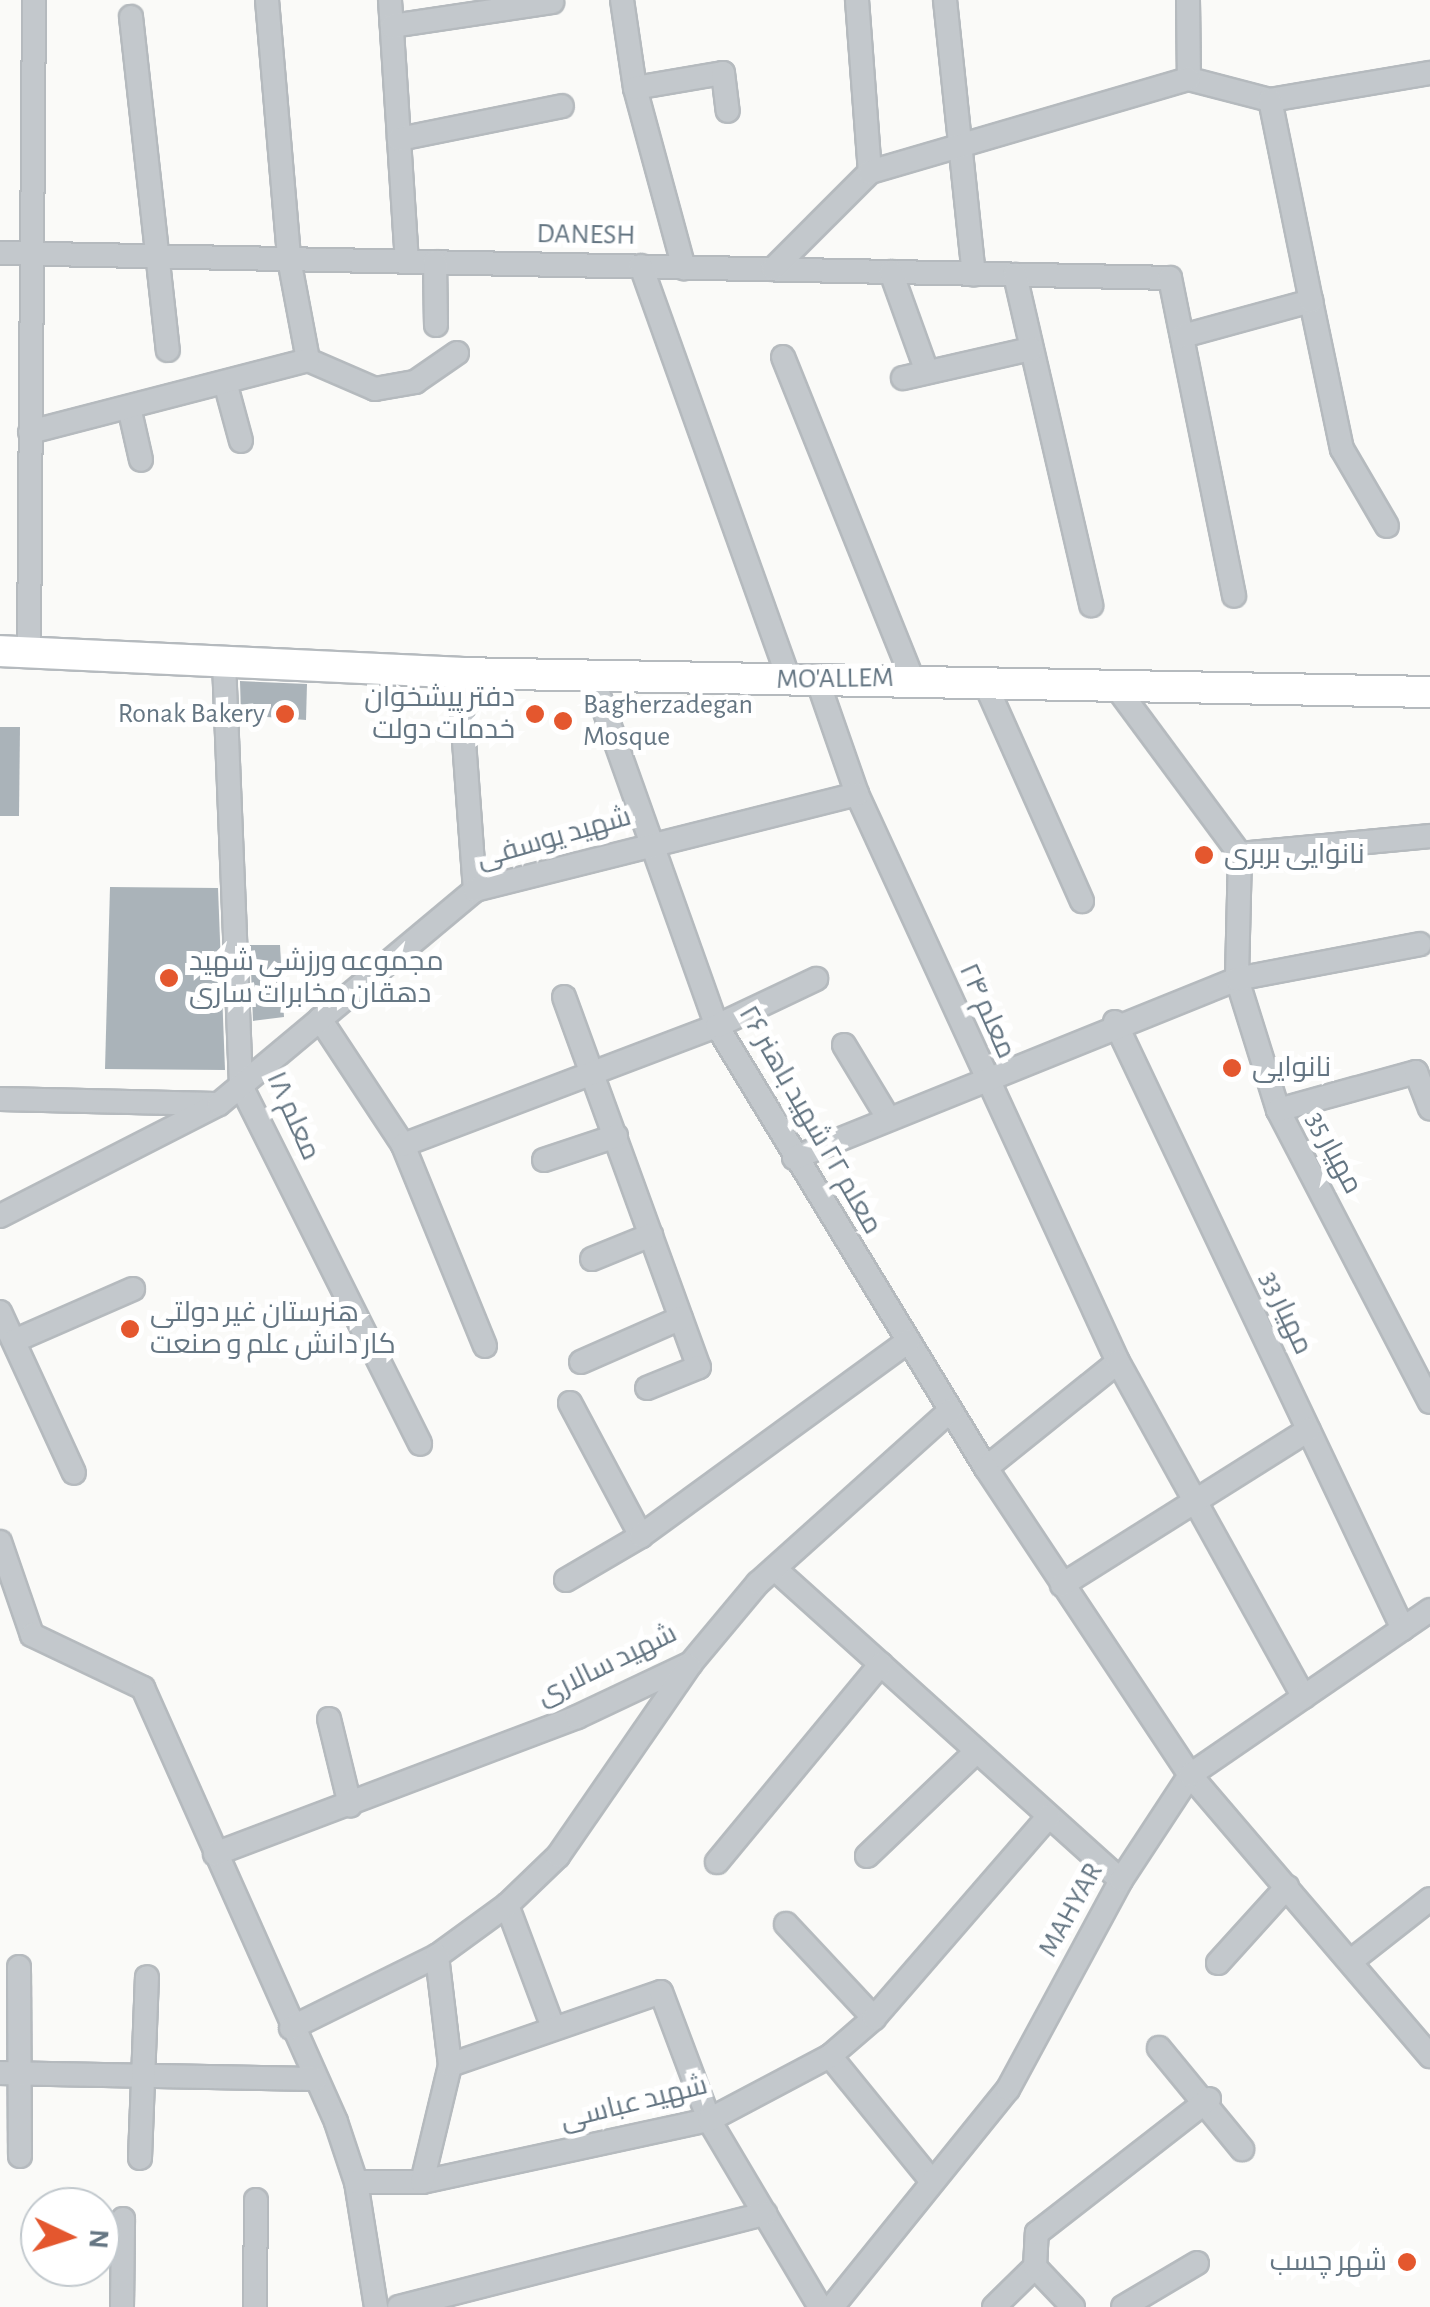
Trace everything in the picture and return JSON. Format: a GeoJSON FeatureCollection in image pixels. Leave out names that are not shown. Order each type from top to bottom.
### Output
{"type":"FeatureCollection","features":[{"type":"Feature","properties":{"kind":"main road","name":"MO'ALLEM"},"geometry":{"type":"LineString","coordinates":[[14,651],[459,673],[803,680],[912,678],[1430,692]]}},
{"type":"Feature","properties":{"kind":"street"},"geometry":{"type":"LineString","coordinates":[[14,651],[30,484],[34,0]]}},
{"type":"Feature","properties":{"kind":"street"},"geometry":{"type":"LineString","coordinates":[[266,0],[289,259],[308,360]]}},
{"type":"Feature","properties":{"kind":"street"},"geometry":{"type":"LineString","coordinates":[[390,0],[407,262]]}},
{"type":"Feature","properties":{"kind":"street"},"geometry":{"type":"LineString","coordinates":[[622,0],[635,88],[684,268]]}},
{"type":"Feature","properties":{"kind":"street"},"geometry":{"type":"LineString","coordinates":[[857,0],[870,172]]}},
{"type":"Feature","properties":{"kind":"street"},"geometry":{"type":"LineString","coordinates":[[944,0],[974,274]]}},
{"type":"Feature","properties":{"kind":"street"},"geometry":{"type":"LineString","coordinates":[[1188,0],[1189,80]]}},
{"type":"Feature","properties":{"kind":"street"},"geometry":{"type":"LineString","coordinates":[[392,26],[552,2]]}},
{"type":"Feature","properties":{"kind":"street"},"geometry":{"type":"LineString","coordinates":[[130,17],[163,256],[168,350]]}},
{"type":"Feature","properties":{"kind":"street"},"geometry":{"type":"LineString","coordinates":[[635,88],[723,73],[728,111]]}},
{"type":"Feature","properties":{"kind":"street"},"geometry":{"type":"LineString","coordinates":[[773,270],[870,172],[1189,80],[1270,100],[1430,73]]}},
{"type":"Feature","properties":{"kind":"street"},"geometry":{"type":"LineString","coordinates":[[1270,100],[1342,449],[1387,526]]}},
{"type":"Feature","properties":{"kind":"street"},"geometry":{"type":"LineString","coordinates":[[399,139],[562,106]]}},
{"type":"Feature","properties":{"kind":"street","name":"DANESH"},"geometry":{"type":"LineString","coordinates":[[0,252],[1170,278],[1183,336]]}},
{"type":"Feature","properties":{"kind":"street"},"geometry":{"type":"LineString","coordinates":[[435,262],[436,325]]}},
{"type":"Feature","properties":{"kind":"street","name":"معلم ۲۴"},"geometry":{"type":"LineString","coordinates":[[641,266],[688,410],[803,680],[983,1077],[1118,1362],[1192,1502],[1304,1697]]}},
{"type":"Feature","properties":{"kind":"street"},"geometry":{"type":"LineString","coordinates":[[892,272],[926,372]]}},
{"type":"Feature","properties":{"kind":"street"},"geometry":{"type":"LineString","coordinates":[[1014,275],[1090,604]]}},
{"type":"Feature","properties":{"kind":"street"},"geometry":{"type":"LineString","coordinates":[[1234,596],[1183,336],[1311,301]]}},
{"type":"Feature","properties":{"kind":"street"},"geometry":{"type":"LineString","coordinates":[[903,378],[1032,350]]}},
{"type":"Feature","properties":{"kind":"street"},"geometry":{"type":"LineString","coordinates":[[30,432],[308,360],[374,390],[415,382],[457,353]]}},
{"type":"Feature","properties":{"kind":"street"},"geometry":{"type":"LineString","coordinates":[[783,357],[912,678]]}},
{"type":"Feature","properties":{"kind":"street"},"geometry":{"type":"LineString","coordinates":[[225,382],[241,441]]}},
{"type":"Feature","properties":{"kind":"street"},"geometry":{"type":"LineString","coordinates":[[129,406],[141,460]]}},
{"type":"Feature","properties":{"kind":"street","name":"معلم ۱۸"},"geometry":{"type":"LineString","coordinates":[[224,662],[241,1086],[420,1444]]}},
{"type":"Feature","properties":{"kind":"street"},"geometry":{"type":"LineString","coordinates":[[459,673],[475,890]]}},
{"type":"Feature","properties":{"kind":"street","name":"معلم ۲۲ شهید باهنر ۲۶"},"geometry":{"type":"LineString","coordinates":[[590,674],[717,1026],[794,1158],[986,1468],[1190,1775],[1428,2049]]}},
{"type":"Feature","properties":{"kind":"street"},"geometry":{"type":"LineString","coordinates":[[984,681],[1082,901]]}},
{"type":"Feature","properties":{"kind":"street"},"geometry":{"type":"LineString","coordinates":[[1114,684],[1240,854],[1430,836]]}},
{"type":"Feature","properties":{"kind":"street","name":"شهید یوسفی"},"geometry":{"type":"LineString","coordinates":[[0,1216],[220,1104],[475,890],[650,842],[857,794]]}},
{"type":"Feature","properties":{"kind":"street","name":"مهیار 35"},"geometry":{"type":"LineString","coordinates":[[1240,854],[1237,978],[1278,1110],[1430,1402]]}},
{"type":"Feature","properties":{"kind":"street"},"geometry":{"type":"LineString","coordinates":[[794,1158],[1115,1022],[1237,978],[1420,944]]}},
{"type":"Feature","properties":{"kind":"street"},"geometry":{"type":"LineString","coordinates":[[403,1145],[592,1069],[717,1026],[816,980]]}},
{"type":"Feature","properties":{"kind":"street"},"geometry":{"type":"LineString","coordinates":[[564,997],[699,1367],[647,1388]]}},
{"type":"Feature","properties":{"kind":"street"},"geometry":{"type":"LineString","coordinates":[[320,1019],[403,1145],[484,1346]]}},
{"type":"Feature","properties":{"kind":"street","name":"مهیار 33"},"geometry":{"type":"LineString","coordinates":[[1115,1022],[1402,1629]]}},
{"type":"Feature","properties":{"kind":"street"},"geometry":{"type":"LineString","coordinates":[[844,1045],[888,1118]]}},
{"type":"Feature","properties":{"kind":"street"},"geometry":{"type":"LineString","coordinates":[[1278,1110],[1416,1072],[1430,1108]]}},
{"type":"Feature","properties":{"kind":"street"},"geometry":{"type":"LineString","coordinates":[[0,1099],[220,1104]]}},
{"type":"Feature","properties":{"kind":"street"},"geometry":{"type":"LineString","coordinates":[[544,1160],[616,1136]]}},
{"type":"Feature","properties":{"kind":"street"},"geometry":{"type":"LineString","coordinates":[[592,1259],[652,1236]]}},
{"type":"Feature","properties":{"kind":"street"},"geometry":{"type":"LineString","coordinates":[[14,1341],[133,1288]]}},
{"type":"Feature","properties":{"kind":"street"},"geometry":{"type":"LineString","coordinates":[[0,1312],[74,1473]]}},
{"type":"Feature","properties":{"kind":"street"},"geometry":{"type":"LineString","coordinates":[[581,1362],[681,1318]]}},
{"type":"Feature","properties":{"kind":"street"},"geometry":{"type":"LineString","coordinates":[[566,1580],[641,1536],[908,1341]]}},
{"type":"Feature","properties":{"kind":"street"},"geometry":{"type":"LineString","coordinates":[[986,1468],[1118,1362]]}},
{"type":"Feature","properties":{"kind":"street"},"geometry":{"type":"LineString","coordinates":[[570,1404],[641,1536]]}},
{"type":"Feature","properties":{"kind":"street","name":"شهید سالاری"},"geometry":{"type":"LineString","coordinates":[[214,1854],[350,1805],[691,1663],[775,1570],[950,1410]]}},
{"type":"Feature","properties":{"kind":"street"},"geometry":{"type":"LineString","coordinates":[[1062,1586],[1308,1430]]}},
{"type":"Feature","properties":{"kind":"street"},"geometry":{"type":"LineString","coordinates":[[0,1542],[32,1635],[143,1688],[290,2028],[316,2078],[356,2182],[376,2307]]}},
{"type":"Feature","properties":{"kind":"street"},"geometry":{"type":"LineString","coordinates":[[775,1570],[1121,1880]]}},
{"type":"Feature","properties":{"kind":"street","name":"MAHYAR"},"geometry":{"type":"LineString","coordinates":[[832,2307],[929,2178],[1008,2090],[1121,1880],[1190,1775],[1430,1610]]}},
{"type":"Feature","properties":{"kind":"street"},"geometry":{"type":"LineString","coordinates":[[290,2028],[437,1956],[507,1906],[558,1856],[691,1663]]}},
{"type":"Feature","properties":{"kind":"street"},"geometry":{"type":"LineString","coordinates":[[717,1862],[881,1664]]}},
{"type":"Feature","properties":{"kind":"street"},"geometry":{"type":"LineString","coordinates":[[329,1719],[350,1805]]}},
{"type":"Feature","properties":{"kind":"street"},"geometry":{"type":"LineString","coordinates":[[867,1856],[977,1751]]}},
{"type":"Feature","properties":{"kind":"street","name":"شهید عباسی"},"geometry":{"type":"LineString","coordinates":[[356,2182],[422,2182],[709,2120],[830,2056],[874,2018],[1050,1816]]}},
{"type":"Feature","properties":{"kind":"street"},"geometry":{"type":"LineString","coordinates":[[1218,1963],[1287,1887]]}},
{"type":"Feature","properties":{"kind":"street"},"geometry":{"type":"LineString","coordinates":[[1351,1961],[1430,1899]]}},
{"type":"Feature","properties":{"kind":"street"},"geometry":{"type":"LineString","coordinates":[[507,1906],[552,2026]]}},
{"type":"Feature","properties":{"kind":"street"},"geometry":{"type":"LineString","coordinates":[[786,1924],[874,2018]]}},
{"type":"Feature","properties":{"kind":"street"},"geometry":{"type":"LineString","coordinates":[[422,2182],[450,2065],[437,1956]]}},
{"type":"Feature","properties":{"kind":"street"},"geometry":{"type":"LineString","coordinates":[[19,1967],[9,2073],[20,2156]]}},
{"type":"Feature","properties":{"kind":"street"},"geometry":{"type":"LineString","coordinates":[[140,2158],[147,1977]]}},
{"type":"Feature","properties":{"kind":"street"},"geometry":{"type":"LineString","coordinates":[[450,2065],[552,2026],[661,1992],[709,2120],[820,2307]]}},
{"type":"Feature","properties":{"kind":"street"},"geometry":{"type":"LineString","coordinates":[[1159,2048],[1209,2100],[1242,2149]]}},
{"type":"Feature","properties":{"kind":"street"},"geometry":{"type":"LineString","coordinates":[[830,2056],[929,2178]]}},
{"type":"Feature","properties":{"kind":"street"},"geometry":{"type":"LineString","coordinates":[[9,2073],[316,2078]]}},
{"type":"Feature","properties":{"kind":"street"},"geometry":{"type":"LineString","coordinates":[[994,2307],[1035,2267],[1037,2233],[1209,2100]]}},
{"type":"Feature","properties":{"kind":"street"},"geometry":{"type":"LineString","coordinates":[[254,2307],[256,2200]]}},
{"type":"Feature","properties":{"kind":"street"},"geometry":{"type":"LineString","coordinates":[[398,2307],[765,2214]]}},
{"type":"Feature","properties":{"kind":"street"},"geometry":{"type":"LineString","coordinates":[[122,2307],[123,2220]]}},
{"type":"Feature","properties":{"kind":"street"},"geometry":{"type":"LineString","coordinates":[[1122,2307],[1198,2263]]}},
{"type":"Feature","properties":{"kind":"street"},"geometry":{"type":"LineString","coordinates":[[1035,2267],[1072,2307]]}},
{"type":"Feature","properties":{"kind":"building"},"geometry":{"type":"Polygon","coordinates":[[[240,681],[307,684],[306,720],[241,715],[240,681]]]}},
{"type":"Feature","properties":{"kind":"building"},"geometry":{"type":"Polygon","coordinates":[[[0,727],[20,727],[19,816],[0,816],[0,727]]]}},
{"type":"Feature","properties":{"kind":"building","name":"مجموعه ورزشی شهید دهقان مخابرات ساری"},"geometry":{"type":"Polygon","coordinates":[[[110,887],[218,888],[225,1070],[105,1069],[110,887]]]}},
{"type":"Feature","properties":{"kind":"building"},"geometry":{"type":"Polygon","coordinates":[[[250,945],[280,945],[284,1017],[253,1021],[250,945]]]}},
{"type":"Feature","properties":{"kind":"place","name":"Ronak Bakery"},"geometry":{"type":"Point","coordinates":[285,714]}},
{"type":"Feature","properties":{"kind":"place","name":"دفتر پیشخوان خدمات دولت"},"geometry":{"type":"Point","coordinates":[535,714]}},
{"type":"Feature","properties":{"kind":"place","name":"Bagherzadegan Mosque"},"geometry":{"type":"Point","coordinates":[563,721]}},
{"type":"Feature","properties":{"kind":"place","name":"نانوایی بربری"},"geometry":{"type":"Point","coordinates":[1204,855]}},
{"type":"Feature","properties":{"kind":"place","name":"مجموعه ورزشی شهید دهقان مخابرات ساری"},"geometry":{"type":"Point","coordinates":[169,978]}},
{"type":"Feature","properties":{"kind":"place","name":"نانوایی"},"geometry":{"type":"Point","coordinates":[1232,1068]}},
{"type":"Feature","properties":{"kind":"place","name":"هنرستان غیر دولتی کار دانش علم و صنعت"},"geometry":{"type":"Point","coordinates":[130,1329]}},
{"type":"Feature","properties":{"kind":"place","name":"شهر چسب"},"geometry":{"type":"Point","coordinates":[1407,2262]}}]}
